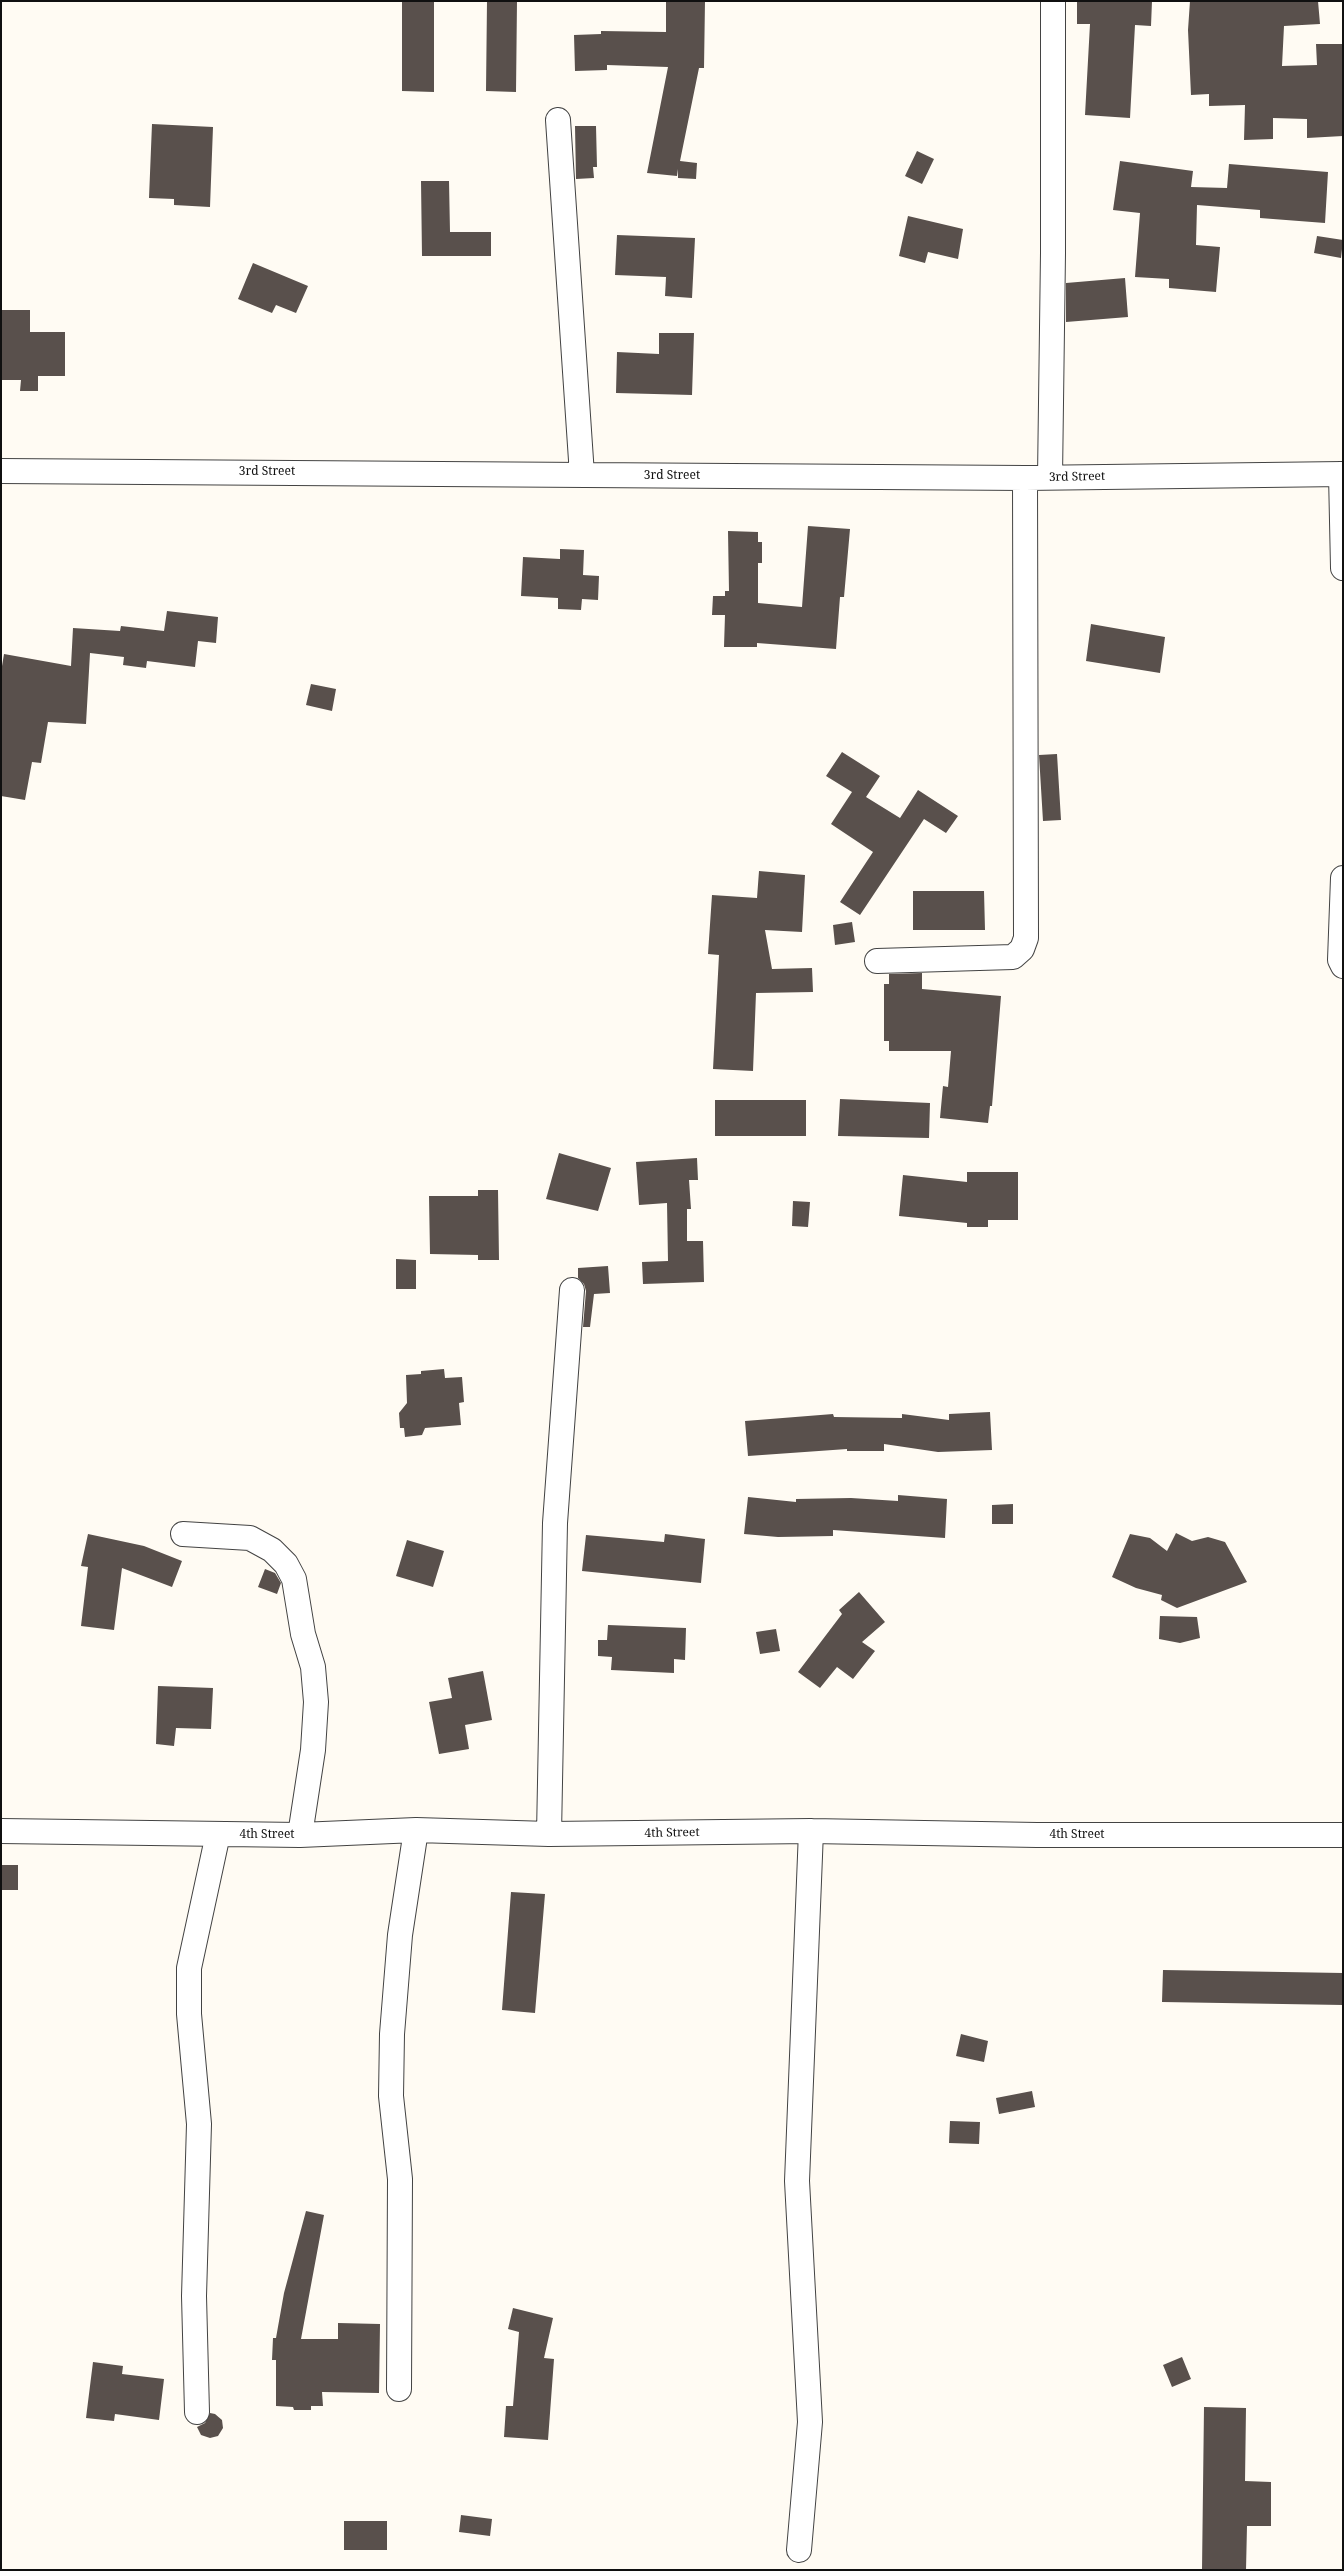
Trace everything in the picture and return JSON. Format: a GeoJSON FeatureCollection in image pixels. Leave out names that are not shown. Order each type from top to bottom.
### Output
{"type":"FeatureCollection","features":[{"type":"Feature","properties":{"kind":"street"},"geometry":{"type":"LineString","coordinates":[[1050,476],[1053,253],[1052,1]]}},
{"type":"Feature","properties":{"kind":"street"},"geometry":{"type":"LineString","coordinates":[[558,120],[582,475]]}},
{"type":"Feature","properties":{"kind":"street","name":"3rd Street"},"geometry":{"type":"LineString","coordinates":[[1,471],[1025,478],[1050,476],[1342,474]]}},
{"type":"Feature","properties":{"kind":"street"},"geometry":{"type":"LineString","coordinates":[[1342,474],[1343,568]]}},
{"type":"Feature","properties":{"kind":"street"},"geometry":{"type":"LineString","coordinates":[[878,962],[1013,957],[1022,949],[1026,938],[1025,478]]}},
{"type":"Feature","properties":{"kind":"street"},"geometry":{"type":"LineString","coordinates":[[1343,878],[1340,960],[1343,966]]}},
{"type":"Feature","properties":{"kind":"street"},"geometry":{"type":"LineString","coordinates":[[549,1834],[555,1523],[572,1290]]}},
{"type":"Feature","properties":{"kind":"street"},"geometry":{"type":"LineString","coordinates":[[183,1534],[250,1538],[272,1550],[286,1564],[294,1580],[303,1634],[314,1667],[316,1702],[313,1750],[300,1835]]}},
{"type":"Feature","properties":{"kind":"street"},"geometry":{"type":"LineString","coordinates":[[398,2390],[400,2179],[391,2096],[392,2034],[401,1926],[416,1830]]}},
{"type":"Feature","properties":{"kind":"street","name":"4th Street"},"geometry":{"type":"LineString","coordinates":[[1,1831],[300,1835],[416,1830],[549,1834],[811,1831],[1047,1835],[1343,1836]]}},
{"type":"Feature","properties":{"kind":"street"},"geometry":{"type":"LineString","coordinates":[[799,2550],[810,2422],[797,2181],[811,1831]]}},
{"type":"Feature","properties":{"kind":"street"},"geometry":{"type":"LineString","coordinates":[[197,2412],[194,2296],[199,2124],[189,2014],[189,1968],[218,1834]]}},
{"type":"Feature","properties":{"kind":"building"},"geometry":{"type":"Polygon","coordinates":[[[402,1],[434,1],[434,92],[402,91],[402,1]]]}},
{"type":"Feature","properties":{"kind":"building"},"geometry":{"type":"Polygon","coordinates":[[[487,1],[517,1],[516,92],[486,91],[487,1]]]}},
{"type":"Feature","properties":{"kind":"building"},"geometry":{"type":"Polygon","coordinates":[[[666,1],[705,1],[704,68],[699,68],[680,161],[697,163],[696,179],[678,178],[678,169],[677,176],[647,173],[668,67],[607,65],[607,70],[575,71],[574,35],[601,34],[601,31],[666,32],[666,1]]]}},
{"type":"Feature","properties":{"kind":"building"},"geometry":{"type":"Polygon","coordinates":[[[1077,1],[1152,1],[1151,26],[1135,25],[1130,118],[1085,115],[1090,24],[1077,24],[1077,1]]]}},
{"type":"Feature","properties":{"kind":"building"},"geometry":{"type":"Polygon","coordinates":[[[1190,1],[1318,1],[1320,24],[1284,26],[1282,66],[1317,65],[1316,44],[1343,44],[1343,136],[1307,138],[1307,119],[1273,118],[1273,139],[1244,140],[1245,105],[1209,106],[1209,94],[1191,95],[1188,30],[1190,1]]]}},
{"type":"Feature","properties":{"kind":"building"},"geometry":{"type":"Polygon","coordinates":[[[152,124],[213,127],[210,207],[174,205],[174,199],[149,198],[152,124]]]}},
{"type":"Feature","properties":{"kind":"building"},"geometry":{"type":"Polygon","coordinates":[[[575,126],[596,126],[597,167],[593,167],[594,178],[576,179],[575,126]]]}},
{"type":"Feature","properties":{"kind":"building"},"geometry":{"type":"Polygon","coordinates":[[[917,151],[934,159],[922,184],[905,176],[917,151]]]}},
{"type":"Feature","properties":{"kind":"building"},"geometry":{"type":"Polygon","coordinates":[[[1120,161],[1193,171],[1191,187],[1227,188],[1229,164],[1328,172],[1325,223],[1260,218],[1260,210],[1197,205],[1196,245],[1220,247],[1216,292],[1169,288],[1169,279],[1135,277],[1140,213],[1113,210],[1120,161]]]}},
{"type":"Feature","properties":{"kind":"building"},"geometry":{"type":"Polygon","coordinates":[[[421,181],[449,181],[450,232],[491,232],[491,256],[422,256],[421,181]]]}},
{"type":"Feature","properties":{"kind":"building"},"geometry":{"type":"Polygon","coordinates":[[[908,216],[963,229],[958,259],[928,252],[925,263],[899,256],[908,216]]]}},
{"type":"Feature","properties":{"kind":"building"},"geometry":{"type":"Polygon","coordinates":[[[617,235],[695,238],[692,298],[665,296],[666,277],[615,275],[617,235]]]}},
{"type":"Feature","properties":{"kind":"building"},"geometry":{"type":"Polygon","coordinates":[[[1317,236],[1343,240],[1341,258],[1314,253],[1317,236]]]}},
{"type":"Feature","properties":{"kind":"building"},"geometry":{"type":"Polygon","coordinates":[[[253,263],[308,286],[296,313],[276,305],[272,313],[238,299],[253,263]]]}},
{"type":"Feature","properties":{"kind":"building"},"geometry":{"type":"Polygon","coordinates":[[[1125,278],[1128,317],[1066,322],[1066,283],[1125,278]]]}},
{"type":"Feature","properties":{"kind":"building"},"geometry":{"type":"Polygon","coordinates":[[[2,310],[30,310],[30,332],[65,332],[65,376],[38,376],[38,391],[20,391],[21,380],[1,380],[2,310]]]}},
{"type":"Feature","properties":{"kind":"building"},"geometry":{"type":"Polygon","coordinates":[[[659,333],[694,333],[692,395],[616,393],[617,352],[659,354],[659,333]]]}},
{"type":"Feature","properties":{"kind":"building"},"geometry":{"type":"Polygon","coordinates":[[[808,526],[850,529],[844,597],[840,597],[836,649],[757,643],[757,647],[724,647],[725,615],[712,615],[713,596],[725,596],[725,591],[729,591],[728,531],[758,532],[758,542],[762,542],[762,563],[758,563],[758,603],[802,607],[808,526]]]}},
{"type":"Feature","properties":{"kind":"building"},"geometry":{"type":"Polygon","coordinates":[[[560,549],[584,550],[583,575],[599,576],[598,600],[582,599],[581,610],[558,609],[558,598],[521,596],[523,557],[560,559],[560,549]]]}},
{"type":"Feature","properties":{"kind":"building"},"geometry":{"type":"Polygon","coordinates":[[[167,611],[218,617],[216,643],[198,641],[195,667],[147,661],[146,668],[123,665],[124,657],[90,653],[86,724],[48,722],[41,763],[32,762],[25,800],[1,796],[1,672],[4,654],[71,666],[73,628],[120,631],[121,626],[164,631],[167,611]]]}},
{"type":"Feature","properties":{"kind":"building"},"geometry":{"type":"Polygon","coordinates":[[[1091,624],[1165,637],[1160,673],[1086,661],[1091,624]]]}},
{"type":"Feature","properties":{"kind":"building"},"geometry":{"type":"Polygon","coordinates":[[[311,684],[336,689],[332,711],[306,705],[311,684]]]}},
{"type":"Feature","properties":{"kind":"building"},"geometry":{"type":"Polygon","coordinates":[[[842,752],[880,776],[866,797],[900,818],[918,790],[958,816],[946,833],[924,819],[860,915],[840,902],[873,852],[831,824],[852,792],[826,776],[842,752]]]}},
{"type":"Feature","properties":{"kind":"building"},"geometry":{"type":"Polygon","coordinates":[[[1057,754],[1061,820],[1043,821],[1039,755],[1057,754]]]}},
{"type":"Feature","properties":{"kind":"building"},"geometry":{"type":"Polygon","coordinates":[[[759,871],[805,875],[802,932],[765,930],[772,969],[812,968],[813,992],[756,993],[753,1071],[713,1069],[719,955],[708,954],[712,895],[757,898],[759,871]]]}},
{"type":"Feature","properties":{"kind":"building"},"geometry":{"type":"Polygon","coordinates":[[[913,891],[984,891],[985,930],[913,930],[913,891]]]}},
{"type":"Feature","properties":{"kind":"building"},"geometry":{"type":"Polygon","coordinates":[[[852,922],[855,942],[835,945],[833,925],[852,922]]]}},
{"type":"Feature","properties":{"kind":"building"},"geometry":{"type":"Polygon","coordinates":[[[922,973],[922,989],[1001,996],[992,1106],[990,1106],[988,1123],[940,1118],[943,1086],[948,1087],[951,1051],[889,1051],[889,1041],[884,1041],[884,984],[889,984],[889,974],[922,973]]]}},
{"type":"Feature","properties":{"kind":"building"},"geometry":{"type":"Polygon","coordinates":[[[840,1099],[930,1103],[929,1138],[838,1136],[840,1099]]]}},
{"type":"Feature","properties":{"kind":"building"},"geometry":{"type":"Polygon","coordinates":[[[715,1100],[806,1100],[806,1136],[715,1136],[715,1100]]]}},
{"type":"Feature","properties":{"kind":"building"},"geometry":{"type":"Polygon","coordinates":[[[559,1153],[611,1168],[598,1211],[546,1199],[559,1153]]]}},
{"type":"Feature","properties":{"kind":"building"},"geometry":{"type":"Polygon","coordinates":[[[697,1158],[698,1180],[689,1180],[691,1209],[687,1209],[687,1241],[703,1241],[704,1282],[643,1284],[642,1262],[668,1261],[667,1203],[639,1205],[636,1162],[697,1158]]]}},
{"type":"Feature","properties":{"kind":"building"},"geometry":{"type":"Polygon","coordinates":[[[967,1172],[1018,1172],[1018,1220],[988,1220],[988,1227],[967,1227],[967,1223],[899,1216],[903,1175],[967,1182],[967,1172]]]}},
{"type":"Feature","properties":{"kind":"building"},"geometry":{"type":"Polygon","coordinates":[[[478,1190],[498,1190],[499,1260],[478,1260],[478,1255],[430,1254],[429,1196],[478,1196],[478,1190]]]}},
{"type":"Feature","properties":{"kind":"building"},"geometry":{"type":"Polygon","coordinates":[[[793,1201],[810,1202],[808,1227],[792,1226],[793,1201]]]}},
{"type":"Feature","properties":{"kind":"building"},"geometry":{"type":"Polygon","coordinates":[[[396,1259],[416,1260],[416,1289],[396,1289],[396,1259]]]}},
{"type":"Feature","properties":{"kind":"building"},"geometry":{"type":"Polygon","coordinates":[[[608,1266],[610,1293],[594,1294],[590,1327],[583,1327],[586,1291],[584,1284],[578,1278],[578,1268],[608,1266]]]}},
{"type":"Feature","properties":{"kind":"building"},"geometry":{"type":"Polygon","coordinates":[[[444,1369],[445,1378],[462,1377],[464,1402],[459,1403],[461,1425],[425,1428],[422,1435],[405,1437],[404,1428],[400,1428],[399,1413],[407,1403],[406,1375],[421,1374],[421,1371],[444,1369]]]}},
{"type":"Feature","properties":{"kind":"building"},"geometry":{"type":"Polygon","coordinates":[[[990,1412],[992,1450],[938,1452],[884,1444],[884,1451],[847,1451],[847,1449],[748,1456],[745,1421],[833,1414],[834,1417],[902,1418],[902,1414],[949,1420],[949,1414],[990,1412]]]}},
{"type":"Feature","properties":{"kind":"building"},"geometry":{"type":"Polygon","coordinates":[[[898,1495],[947,1499],[945,1538],[833,1530],[833,1536],[778,1537],[744,1534],[748,1497],[796,1502],[796,1499],[851,1498],[898,1501],[898,1495]]]}},
{"type":"Feature","properties":{"kind":"building"},"geometry":{"type":"Polygon","coordinates":[[[1013,1504],[1013,1524],[992,1524],[992,1505],[1013,1504]]]}},
{"type":"Feature","properties":{"kind":"building"},"geometry":{"type":"Polygon","coordinates":[[[1176,1533],[1192,1541],[1208,1537],[1225,1542],[1247,1582],[1177,1608],[1161,1600],[1162,1595],[1136,1588],[1112,1577],[1130,1534],[1150,1538],[1167,1551],[1176,1533]]]}},
{"type":"Feature","properties":{"kind":"building"},"geometry":{"type":"Polygon","coordinates":[[[88,1534],[144,1546],[182,1561],[172,1587],[122,1568],[114,1630],[81,1626],[88,1567],[81,1566],[88,1534]]]}},
{"type":"Feature","properties":{"kind":"building"},"geometry":{"type":"Polygon","coordinates":[[[665,1534],[705,1539],[701,1583],[582,1571],[586,1535],[664,1542],[665,1534]]]}},
{"type":"Feature","properties":{"kind":"building"},"geometry":{"type":"Polygon","coordinates":[[[407,1540],[444,1551],[433,1587],[396,1576],[407,1540]]]}},
{"type":"Feature","properties":{"kind":"building"},"geometry":{"type":"Polygon","coordinates":[[[265,1569],[275,1573],[281,1583],[277,1594],[258,1587],[265,1569]]]}},
{"type":"Feature","properties":{"kind":"building"},"geometry":{"type":"Polygon","coordinates":[[[859,1592],[885,1622],[862,1642],[875,1651],[853,1679],[837,1667],[820,1688],[798,1672],[842,1614],[839,1610],[859,1592]]]}},
{"type":"Feature","properties":{"kind":"building"},"geometry":{"type":"Polygon","coordinates":[[[1160,1616],[1197,1617],[1200,1638],[1180,1643],[1159,1639],[1160,1616]]]}},
{"type":"Feature","properties":{"kind":"building"},"geometry":{"type":"Polygon","coordinates":[[[608,1625],[686,1628],[685,1660],[674,1659],[674,1673],[611,1670],[612,1657],[598,1656],[598,1640],[607,1640],[608,1625]]]}},
{"type":"Feature","properties":{"kind":"building"},"geometry":{"type":"Polygon","coordinates":[[[776,1629],[780,1651],[760,1654],[756,1632],[776,1629]]]}},
{"type":"Feature","properties":{"kind":"building"},"geometry":{"type":"Polygon","coordinates":[[[483,1671],[492,1720],[465,1725],[469,1749],[439,1754],[429,1702],[452,1698],[448,1678],[483,1671]]]}},
{"type":"Feature","properties":{"kind":"building"},"geometry":{"type":"Polygon","coordinates":[[[158,1686],[213,1688],[211,1729],[176,1728],[174,1746],[156,1744],[158,1686]]]}},
{"type":"Feature","properties":{"kind":"building"},"geometry":{"type":"Polygon","coordinates":[[[1,1865],[18,1865],[18,1890],[1,1890],[1,1865]]]}},
{"type":"Feature","properties":{"kind":"building"},"geometry":{"type":"Polygon","coordinates":[[[511,1892],[545,1894],[535,2013],[502,2010],[511,1892]]]}},
{"type":"Feature","properties":{"kind":"building"},"geometry":{"type":"Polygon","coordinates":[[[1163,1970],[1343,1973],[1343,2005],[1162,2002],[1163,1970]]]}},
{"type":"Feature","properties":{"kind":"building"},"geometry":{"type":"Polygon","coordinates":[[[961,2034],[988,2041],[984,2062],[956,2056],[961,2034]]]}},
{"type":"Feature","properties":{"kind":"building"},"geometry":{"type":"Polygon","coordinates":[[[1032,2091],[1035,2107],[999,2114],[996,2098],[1032,2091]]]}},
{"type":"Feature","properties":{"kind":"building"},"geometry":{"type":"Polygon","coordinates":[[[950,2121],[980,2122],[979,2144],[949,2143],[950,2121]]]}},
{"type":"Feature","properties":{"kind":"building"},"geometry":{"type":"Polygon","coordinates":[[[306,2211],[324,2215],[301,2339],[338,2339],[338,2323],[380,2324],[379,2393],[322,2392],[323,2406],[311,2406],[311,2410],[294,2410],[293,2407],[276,2406],[276,2360],[272,2360],[273,2338],[276,2338],[284,2293],[306,2211]]]}},
{"type":"Feature","properties":{"kind":"building"},"geometry":{"type":"Polygon","coordinates":[[[513,2308],[553,2318],[544,2358],[554,2359],[548,2440],[504,2437],[506,2406],[513,2406],[519,2332],[508,2329],[513,2308]]]}},
{"type":"Feature","properties":{"kind":"building"},"geometry":{"type":"Polygon","coordinates":[[[1182,2357],[1191,2379],[1172,2387],[1163,2365],[1182,2357]]]}},
{"type":"Feature","properties":{"kind":"building"},"geometry":{"type":"Polygon","coordinates":[[[93,2362],[123,2366],[122,2374],[164,2379],[159,2420],[115,2414],[114,2421],[86,2418],[93,2362]]]}},
{"type":"Feature","properties":{"kind":"building"},"geometry":{"type":"Polygon","coordinates":[[[1204,2407],[1246,2408],[1245,2481],[1271,2482],[1271,2526],[1247,2526],[1246,2570],[1202,2570],[1204,2407]]]}},
{"type":"Feature","properties":{"kind":"building"},"geometry":{"type":"Polygon","coordinates":[[[210,2413],[215,2414],[222,2420],[223,2428],[218,2436],[210,2438],[201,2435],[197,2427],[205,2423],[210,2413]]]}},
{"type":"Feature","properties":{"kind":"building"},"geometry":{"type":"Polygon","coordinates":[[[461,2515],[492,2519],[490,2536],[459,2532],[461,2515]]]}},
{"type":"Feature","properties":{"kind":"building"},"geometry":{"type":"Polygon","coordinates":[[[344,2521],[387,2521],[387,2550],[344,2550],[344,2521]]]}}]}
